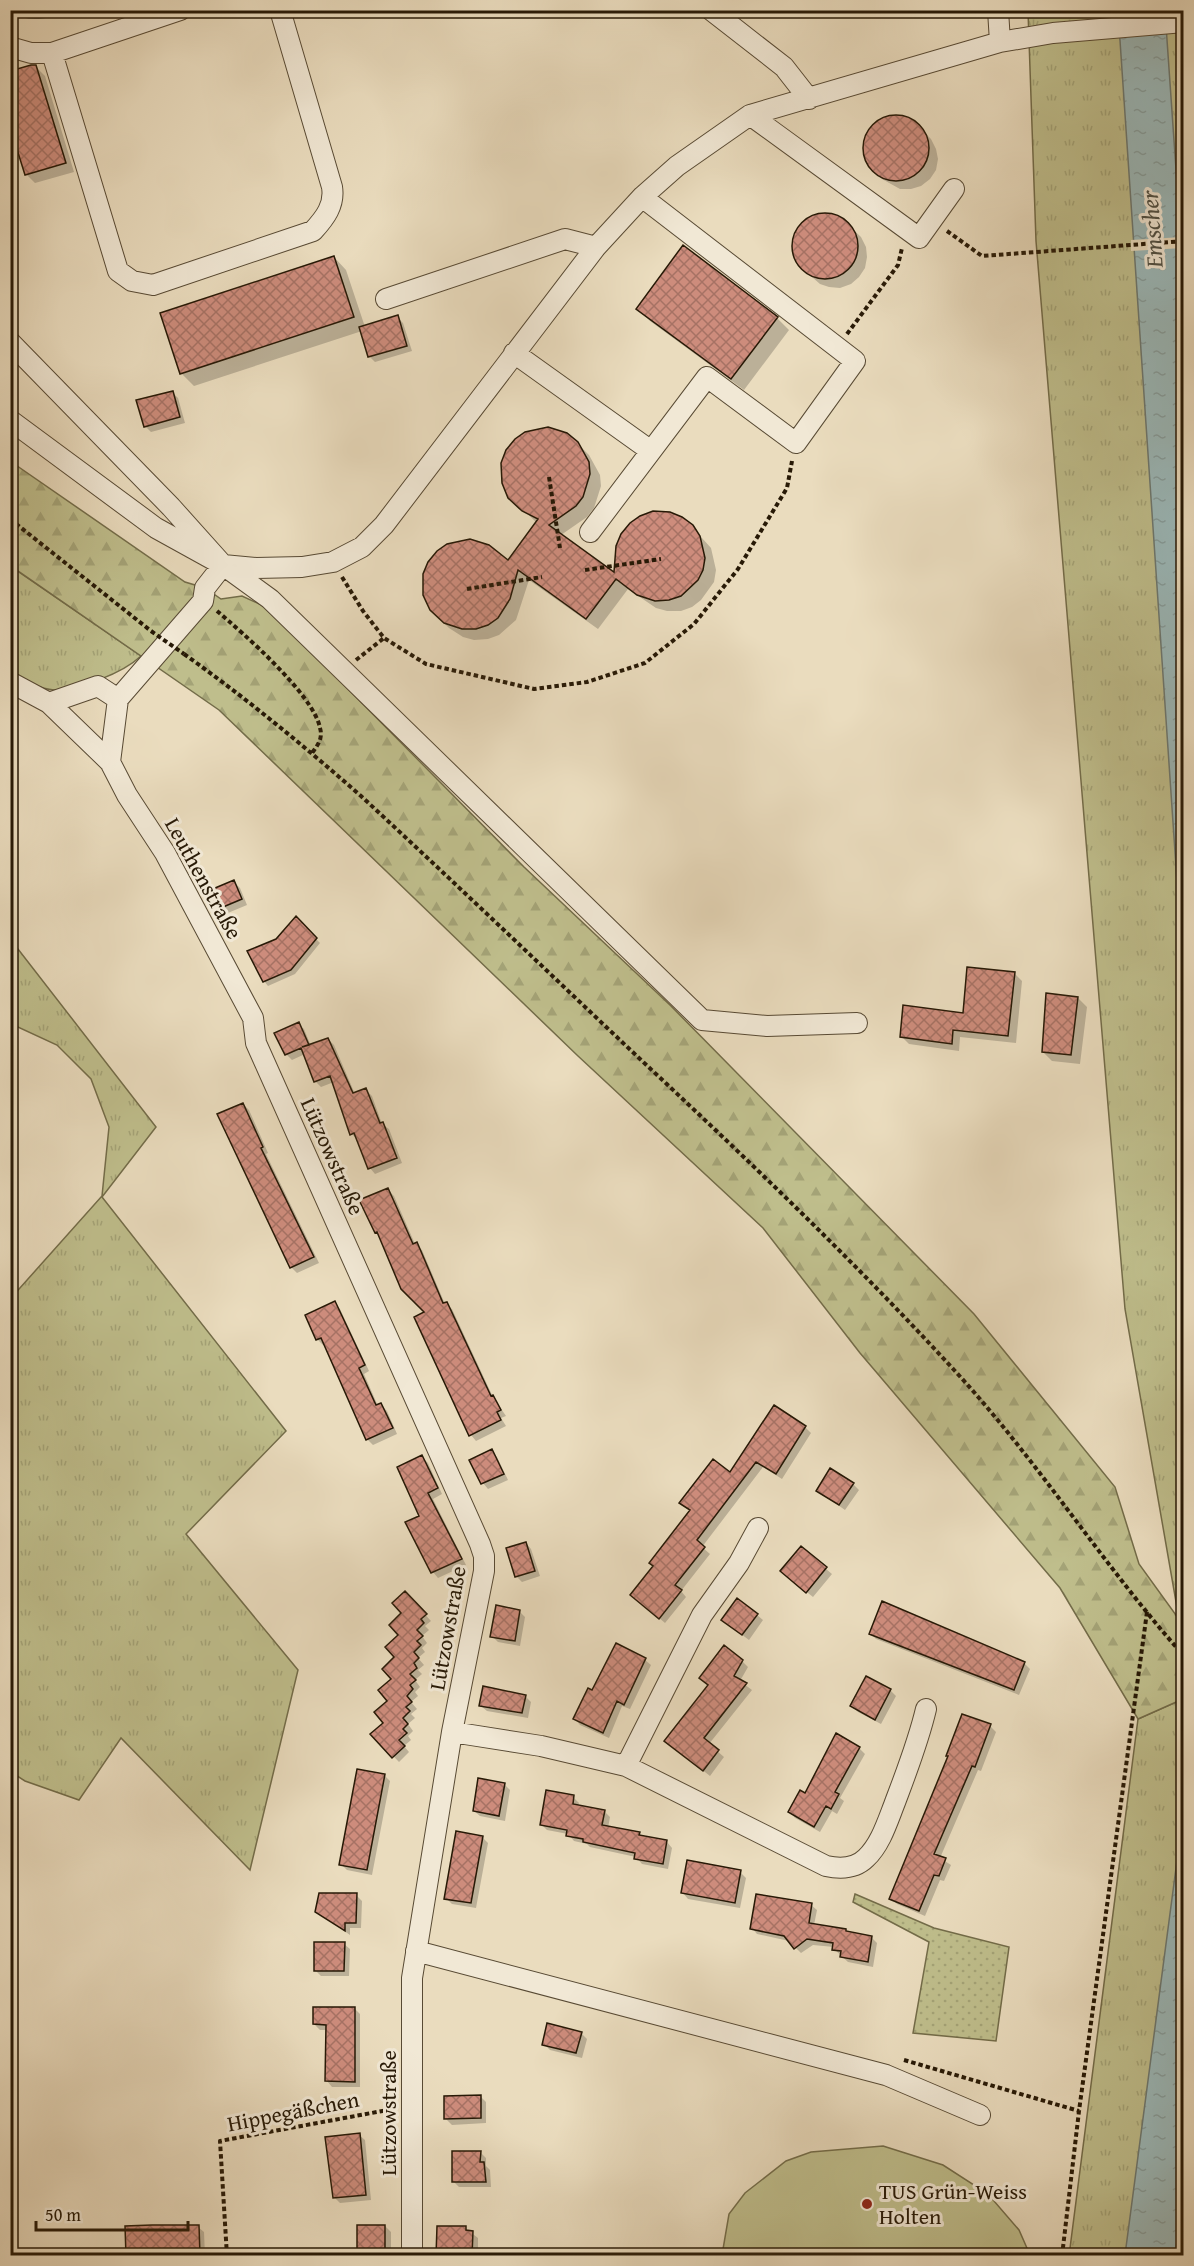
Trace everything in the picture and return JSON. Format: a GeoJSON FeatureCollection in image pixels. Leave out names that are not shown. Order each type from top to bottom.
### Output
{"type":"FeatureCollection","features":[{"type":"Feature","properties":{"kind":"street"},"geometry":{"type":"LineString","coordinates":[[10,47],[31,53],[52,53],[159,14],[180,10]]}},
{"type":"Feature","properties":{"kind":"street"},"geometry":{"type":"LineString","coordinates":[[52,53],[117,271],[132,281],[153,285],[313,231],[326,217],[334,197],[333,187],[280,10]]}},
{"type":"Feature","properties":{"kind":"street"},"geometry":{"type":"LineString","coordinates":[[711,10],[784,67],[809,99]]}},
{"type":"Feature","properties":{"kind":"street"},"geometry":{"type":"LineString","coordinates":[[998,10],[1000,42]]}},
{"type":"Feature","properties":{"kind":"street"},"geometry":{"type":"LineString","coordinates":[[10,342],[171,507],[223,565],[268,568],[302,567],[333,562],[362,547],[384,525],[596,247],[642,197],[676,166],[750,115],[1000,42],[1053,33],[1184,22]]}},
{"type":"Feature","properties":{"kind":"street"},"geometry":{"type":"LineString","coordinates":[[750,115],[919,238],[954,189]]}},
{"type":"Feature","properties":{"kind":"street"},"geometry":{"type":"LineString","coordinates":[[590,532],[707,377],[796,443],[855,361],[642,197]]}},
{"type":"Feature","properties":{"kind":"street"},"geometry":{"type":"LineString","coordinates":[[386,299],[565,239],[596,247]]}},
{"type":"Feature","properties":{"kind":"street"},"geometry":{"type":"LineString","coordinates":[[514,353],[651,451]]}},
{"type":"Feature","properties":{"kind":"street"},"geometry":{"type":"LineString","coordinates":[[10,420],[156,528],[223,565],[270,599],[702,1020],[767,1026],[857,1023]]}},
{"type":"Feature","properties":{"kind":"street"},"geometry":{"type":"LineString","coordinates":[[110,762],[118,699],[203,601],[205,588],[223,565]]}},
{"type":"Feature","properties":{"kind":"street","name":"Leuthenstraße"},"geometry":{"type":"LineString","coordinates":[[10,682],[50,703],[110,762],[127,795],[165,853],[254,1018]]}},
{"type":"Feature","properties":{"kind":"street"},"geometry":{"type":"LineString","coordinates":[[50,703],[98,686],[118,699]]}},
{"type":"Feature","properties":{"kind":"street","name":"Lützowstraße"},"geometry":{"type":"LineString","coordinates":[[254,1018],[256,1042],[484,1556],[484,1571],[452,1732],[412,1978],[412,2256]]}},
{"type":"Feature","properties":{"kind":"street"},"geometry":{"type":"LineString","coordinates":[[626,1766],[702,1615],[740,1563],[758,1528]]}},
{"type":"Feature","properties":{"kind":"street"},"geometry":{"type":"LineString","coordinates":[[452,1732],[541,1746],[626,1766],[826,1866],[838,1868],[849,1867],[866,1858],[878,1843],[916,1748],[926,1709]]}},
{"type":"Feature","properties":{"kind":"street"},"geometry":{"type":"LineString","coordinates":[[416,1951],[886,2075],[980,2115]]}},
{"type":"Feature","properties":{"kind":"path"},"geometry":{"type":"LineString","coordinates":[[932,220],[982,256],[1184,241]]}},
{"type":"Feature","properties":{"kind":"path"},"geometry":{"type":"LineString","coordinates":[[837,347],[898,265],[907,230]]}},
{"type":"Feature","properties":{"kind":"path"},"geometry":{"type":"LineString","coordinates":[[333,562],[363,610],[384,638],[426,664],[534,689],[587,682],[645,663],[694,624],[738,569],[787,488],[796,443]]}},
{"type":"Feature","properties":{"kind":"path"},"geometry":{"type":"LineString","coordinates":[[549,477],[560,548]]}},
{"type":"Feature","properties":{"kind":"path"},"geometry":{"type":"LineString","coordinates":[[10,519],[151,631],[312,753],[393,825],[686,1102],[895,1305],[959,1374],[1184,1656]]}},
{"type":"Feature","properties":{"kind":"path"},"geometry":{"type":"LineString","coordinates":[[585,570],[661,559]]}},
{"type":"Feature","properties":{"kind":"path"},"geometry":{"type":"LineString","coordinates":[[467,588],[542,577]]}},
{"type":"Feature","properties":{"kind":"path"},"geometry":{"type":"LineString","coordinates":[[203,601],[259,650],[312,709],[321,728],[321,738],[312,753]]}},
{"type":"Feature","properties":{"kind":"path"},"geometry":{"type":"LineString","coordinates":[[343,670],[384,638]]}},
{"type":"Feature","properties":{"kind":"path"},"geometry":{"type":"LineString","coordinates":[[1062,2256],[1079,2111],[1147,1612]]}},
{"type":"Feature","properties":{"kind":"path","name":"Hippegäßchen"},"geometry":{"type":"LineString","coordinates":[[227,2256],[220,2141],[413,2105]]}},
{"type":"Feature","properties":{"kind":"green space"},"geometry":{"type":"Polygon","coordinates":[[[1028,11],[1183,11],[1183,1642],[1125,1309],[1036,241],[1028,11]]]}},
{"type":"Feature","properties":{"kind":"green space"},"geometry":{"type":"Polygon","coordinates":[[[10,461],[185,582],[205,588],[221,599],[242,596],[268,608],[524,867],[671,1006],[974,1314],[1115,1487],[1139,1564],[1181,1622],[1184,1642],[1183,1699],[1138,1719],[1060,1588],[860,1353],[763,1228],[578,1056],[219,710],[11,566],[10,461]]]}},
{"type":"Feature","properties":{"kind":"green space"},"geometry":{"type":"Polygon","coordinates":[[[10,566],[141,656],[112,674],[88,684],[64,689],[43,688],[11,672],[10,566]]]}},
{"type":"Feature","properties":{"kind":"green space"},"geometry":{"type":"Polygon","coordinates":[[[11,943],[156,1127],[102,1197],[286,1431],[186,1534],[298,1670],[250,1870],[121,1738],[79,1800],[25,1781],[11,1772],[11,1298],[102,1196],[109,1127],[91,1079],[57,1045],[18,1027],[11,1028],[11,943]]]}},
{"type":"Feature","properties":{"kind":"green space"},"geometry":{"type":"Polygon","coordinates":[[[1183,1699],[1183,2255],[1069,2256],[1138,1719],[1183,1699]]]}},
{"type":"Feature","properties":{"kind":"green space"},"geometry":{"type":"Polygon","coordinates":[[[855,1894],[934,1928],[1009,1947],[996,2041],[913,2033],[929,1942],[853,1902],[855,1894]]]}},
{"type":"Feature","properties":{"kind":"green space","name":"TUS Grün-Weiss Holten"},"geometry":{"type":"Polygon","coordinates":[[[883,2146],[943,2165],[988,2194],[1019,2230],[1030,2255],[722,2255],[729,2214],[745,2193],[786,2161],[811,2152],[883,2146]]]}},
{"type":"Feature","properties":{"kind":"water"},"geometry":{"type":"Polygon","coordinates":[[[10,11],[66,11],[39,18],[18,16],[10,11]]]}},
{"type":"Feature","properties":{"kind":"water","name":"Emscher"},"geometry":{"type":"Polygon","coordinates":[[[1118,11],[1165,11],[1183,270],[1183,970],[1118,11]]]}},
{"type":"Feature","properties":{"kind":"water"},"geometry":{"type":"Polygon","coordinates":[[[1183,1815],[1184,2192],[1175,2255],[1125,2255],[1183,1815]]]}},
{"type":"Feature","properties":{"kind":"pier"},"geometry":{"type":"Polygon","coordinates":[[[1183,237],[1183,248],[1131,251],[1131,240],[1183,237]]]}},
{"type":"Feature","properties":{"kind":"building"},"geometry":{"type":"Polygon","coordinates":[[[36,65],[66,163],[25,175],[10,127],[10,71],[36,65]]]}},
{"type":"Feature","properties":{"kind":"building"},"geometry":{"type":"Polygon","coordinates":[[[896,115],[909,117],[919,125],[927,135],[929,148],[927,161],[919,171],[909,179],[896,181],[883,179],[873,171],[865,161],[863,148],[865,135],[873,125],[883,117],[896,115]]]}},
{"type":"Feature","properties":{"kind":"building"},"geometry":{"type":"Polygon","coordinates":[[[825,213],[838,215],[848,223],[856,233],[858,246],[856,259],[848,269],[838,277],[825,279],[812,277],[802,269],[794,259],[792,246],[794,233],[802,223],[812,215],[825,213]]]}},
{"type":"Feature","properties":{"kind":"building"},"geometry":{"type":"Polygon","coordinates":[[[683,245],[778,317],[731,379],[636,309],[683,245]]]}},
{"type":"Feature","properties":{"kind":"building"},"geometry":{"type":"Polygon","coordinates":[[[334,256],[354,317],[180,374],[160,313],[334,256]]]}},
{"type":"Feature","properties":{"kind":"building"},"geometry":{"type":"Polygon","coordinates":[[[398,315],[407,346],[368,357],[359,327],[398,315]]]}},
{"type":"Feature","properties":{"kind":"building"},"geometry":{"type":"Polygon","coordinates":[[[173,391],[180,417],[144,427],[136,400],[173,391]]]}},
{"type":"Feature","properties":{"kind":"building"},"geometry":{"type":"Polygon","coordinates":[[[548,427],[567,433],[578,442],[589,462],[590,474],[583,497],[576,506],[549,525],[614,572],[616,546],[621,534],[630,523],[653,511],[670,512],[693,525],[700,536],[705,558],[698,580],[681,596],[655,601],[637,595],[616,579],[586,619],[518,570],[510,599],[498,618],[476,629],[462,629],[444,623],[430,610],[423,595],[423,574],[428,562],[447,544],[470,539],[489,545],[508,560],[538,519],[522,511],[508,498],[502,483],[501,463],[506,450],[515,439],[525,432],[548,427]]]}},
{"type":"Feature","properties":{"kind":"building"},"geometry":{"type":"Polygon","coordinates":[[[234,880],[242,899],[216,910],[208,891],[234,880]]]}},
{"type":"Feature","properties":{"kind":"building"},"geometry":{"type":"Polygon","coordinates":[[[296,916],[317,938],[291,970],[263,982],[247,951],[276,939],[296,916]]]}},
{"type":"Feature","properties":{"kind":"building"},"geometry":{"type":"Polygon","coordinates":[[[967,967],[1015,972],[1008,1036],[953,1030],[952,1044],[900,1037],[903,1005],[963,1013],[967,967]]]}},
{"type":"Feature","properties":{"kind":"building"},"geometry":{"type":"Polygon","coordinates":[[[1046,993],[1078,997],[1071,1055],[1042,1052],[1046,993]]]}},
{"type":"Feature","properties":{"kind":"building"},"geometry":{"type":"Polygon","coordinates":[[[299,1022],[309,1045],[328,1038],[353,1093],[366,1088],[397,1158],[368,1169],[354,1133],[350,1135],[330,1076],[314,1082],[301,1048],[285,1055],[274,1033],[299,1022]]]}},
{"type":"Feature","properties":{"kind":"building"},"geometry":{"type":"Polygon","coordinates":[[[243,1103],[263,1147],[261,1148],[314,1257],[290,1268],[217,1114],[243,1103]]]}},
{"type":"Feature","properties":{"kind":"building"},"geometry":{"type":"Polygon","coordinates":[[[388,1188],[413,1244],[417,1242],[443,1303],[447,1302],[491,1396],[493,1395],[501,1410],[497,1412],[501,1420],[469,1436],[414,1317],[424,1312],[401,1289],[377,1232],[375,1233],[359,1200],[388,1188]]]}},
{"type":"Feature","properties":{"kind":"building"},"geometry":{"type":"Polygon","coordinates":[[[335,1301],[365,1365],[359,1368],[376,1405],[381,1403],[393,1428],[366,1440],[321,1338],[316,1340],[305,1315],[335,1301]]]}},
{"type":"Feature","properties":{"kind":"building"},"geometry":{"type":"Polygon","coordinates":[[[774,1405],[806,1426],[776,1474],[756,1462],[697,1540],[705,1547],[675,1585],[682,1590],[659,1619],[630,1595],[653,1566],[649,1563],[690,1510],[679,1503],[713,1459],[730,1472],[774,1405]]]}},
{"type":"Feature","properties":{"kind":"building"},"geometry":{"type":"Polygon","coordinates":[[[492,1449],[504,1474],[481,1484],[469,1460],[492,1449]]]}},
{"type":"Feature","properties":{"kind":"building"},"geometry":{"type":"Polygon","coordinates":[[[422,1455],[438,1488],[428,1493],[462,1559],[431,1573],[405,1522],[419,1516],[397,1467],[422,1455]]]}},
{"type":"Feature","properties":{"kind":"building"},"geometry":{"type":"Polygon","coordinates":[[[830,1468],[854,1483],[839,1505],[816,1491],[830,1468]]]}},
{"type":"Feature","properties":{"kind":"building"},"geometry":{"type":"Polygon","coordinates":[[[526,1542],[535,1571],[515,1577],[506,1548],[526,1542]]]}},
{"type":"Feature","properties":{"kind":"building"},"geometry":{"type":"Polygon","coordinates":[[[801,1546],[827,1567],[806,1593],[780,1571],[801,1546]]]}},
{"type":"Feature","properties":{"kind":"building"},"geometry":{"type":"Polygon","coordinates":[[[405,1591],[427,1614],[421,1619],[424,1623],[417,1630],[423,1636],[417,1641],[421,1645],[414,1652],[419,1658],[414,1663],[417,1668],[410,1674],[416,1680],[410,1685],[413,1689],[407,1696],[412,1702],[406,1707],[410,1711],[403,1718],[408,1724],[403,1729],[407,1733],[399,1740],[405,1746],[392,1758],[370,1734],[383,1723],[374,1712],[387,1701],[378,1690],[391,1679],[382,1669],[394,1657],[385,1647],[398,1635],[389,1625],[401,1613],[392,1603],[405,1591]]]}},
{"type":"Feature","properties":{"kind":"building"},"geometry":{"type":"Polygon","coordinates":[[[737,1598],[758,1614],[742,1635],[721,1620],[737,1598]]]}},
{"type":"Feature","properties":{"kind":"building"},"geometry":{"type":"Polygon","coordinates":[[[882,1601],[1025,1662],[1014,1690],[869,1634],[882,1601]]]}},
{"type":"Feature","properties":{"kind":"building"},"geometry":{"type":"Polygon","coordinates":[[[496,1605],[520,1610],[515,1641],[490,1637],[496,1605]]]}},
{"type":"Feature","properties":{"kind":"building"},"geometry":{"type":"Polygon","coordinates":[[[616,1643],[646,1658],[624,1705],[617,1701],[603,1733],[573,1719],[588,1688],[592,1690],[616,1643]]]}},
{"type":"Feature","properties":{"kind":"building"},"geometry":{"type":"Polygon","coordinates":[[[724,1645],[743,1660],[734,1676],[747,1683],[704,1738],[719,1750],[703,1771],[664,1741],[708,1685],[699,1678],[724,1645]]]}},
{"type":"Feature","properties":{"kind":"building"},"geometry":{"type":"Polygon","coordinates":[[[866,1676],[891,1689],[875,1720],[850,1706],[866,1676]]]}},
{"type":"Feature","properties":{"kind":"building"},"geometry":{"type":"Polygon","coordinates":[[[483,1686],[526,1695],[522,1713],[479,1706],[483,1686]]]}},
{"type":"Feature","properties":{"kind":"building"},"geometry":{"type":"Polygon","coordinates":[[[962,1714],[991,1724],[975,1767],[972,1766],[934,1854],[946,1858],[939,1876],[934,1875],[919,1911],[889,1899],[948,1756],[946,1756],[962,1714]]]}},
{"type":"Feature","properties":{"kind":"building"},"geometry":{"type":"Polygon","coordinates":[[[836,1733],[860,1747],[835,1792],[839,1794],[831,1809],[826,1806],[814,1827],[788,1812],[800,1790],[805,1793],[836,1733]]]}},
{"type":"Feature","properties":{"kind":"building"},"geometry":{"type":"Polygon","coordinates":[[[357,1769],[385,1774],[367,1870],[339,1865],[357,1769]]]}},
{"type":"Feature","properties":{"kind":"building"},"geometry":{"type":"Polygon","coordinates":[[[478,1778],[505,1783],[499,1816],[473,1811],[478,1778]]]}},
{"type":"Feature","properties":{"kind":"building"},"geometry":{"type":"Polygon","coordinates":[[[546,1790],[574,1795],[573,1804],[605,1810],[602,1825],[667,1840],[663,1864],[634,1859],[635,1853],[583,1842],[583,1839],[566,1836],[567,1830],[540,1825],[546,1790]]]}},
{"type":"Feature","properties":{"kind":"building"},"geometry":{"type":"Polygon","coordinates":[[[456,1831],[483,1836],[471,1903],[444,1899],[456,1831]]]}},
{"type":"Feature","properties":{"kind":"building"},"geometry":{"type":"Polygon","coordinates":[[[687,1860],[741,1870],[735,1903],[681,1893],[687,1860]]]}},
{"type":"Feature","properties":{"kind":"building"},"geometry":{"type":"Polygon","coordinates":[[[319,1893],[357,1893],[356,1923],[345,1923],[345,1931],[315,1912],[319,1893]]]}},
{"type":"Feature","properties":{"kind":"building"},"geometry":{"type":"Polygon","coordinates":[[[756,1894],[812,1903],[809,1923],[872,1936],[868,1962],[840,1957],[841,1951],[832,1950],[833,1943],[807,1939],[794,1949],[784,1936],[750,1929],[756,1894]]]}},
{"type":"Feature","properties":{"kind":"building"},"geometry":{"type":"Polygon","coordinates":[[[314,1942],[345,1942],[344,1971],[314,1971],[314,1942]]]}},
{"type":"Feature","properties":{"kind":"building"},"geometry":{"type":"Polygon","coordinates":[[[313,2007],[355,2007],[355,2082],[325,2081],[326,2025],[313,2024],[313,2007]]]}},
{"type":"Feature","properties":{"kind":"building"},"geometry":{"type":"Polygon","coordinates":[[[547,2023],[582,2032],[576,2053],[542,2045],[547,2023]]]}},
{"type":"Feature","properties":{"kind":"building"},"geometry":{"type":"Polygon","coordinates":[[[481,2095],[481,2118],[444,2119],[444,2096],[481,2095]]]}},
{"type":"Feature","properties":{"kind":"building"},"geometry":{"type":"Polygon","coordinates":[[[360,2133],[366,2195],[333,2198],[325,2137],[360,2133]]]}},
{"type":"Feature","properties":{"kind":"building"},"geometry":{"type":"Polygon","coordinates":[[[452,2151],[481,2151],[480,2162],[484,2162],[486,2182],[452,2182],[452,2151]]]}},
{"type":"Feature","properties":{"kind":"building"},"geometry":{"type":"Polygon","coordinates":[[[199,2225],[200,2256],[126,2256],[125,2226],[199,2225]]]}},
{"type":"Feature","properties":{"kind":"building"},"geometry":{"type":"Polygon","coordinates":[[[357,2225],[385,2225],[385,2256],[357,2256],[357,2225]]]}},
{"type":"Feature","properties":{"kind":"building"},"geometry":{"type":"Polygon","coordinates":[[[437,2226],[466,2226],[466,2230],[473,2231],[472,2256],[436,2256],[437,2226]]]}},
{"type":"Feature","properties":{"kind":"place","name":"TUS Grün-Weiss Holten"},"geometry":{"type":"Point","coordinates":[867,2204]}}]}
